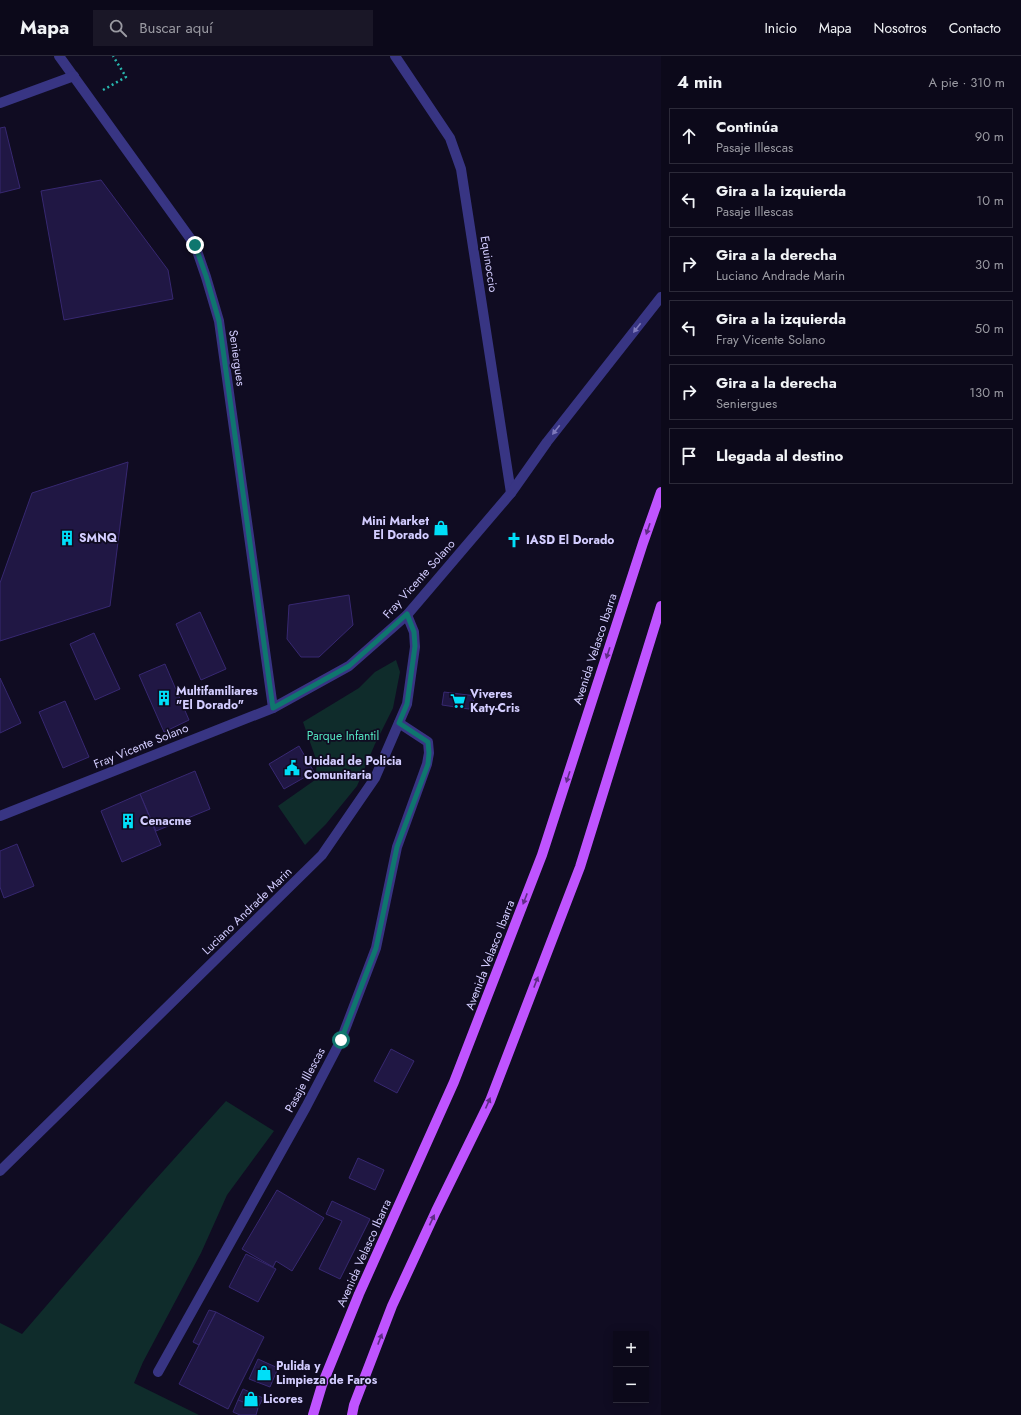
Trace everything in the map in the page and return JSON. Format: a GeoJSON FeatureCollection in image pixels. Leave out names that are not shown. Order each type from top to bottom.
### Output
{"type":"FeatureCollection","features":[{"type":"Feature","properties":{"kind":"main road","name":"Avenida Velasco Ibarra"},"geometry":{"type":"LineString","coordinates":[[313,1415],[322,1385],[359,1294],[454,1082],[542,855],[661,492]]}},
{"type":"Feature","properties":{"kind":"main road"},"geometry":{"type":"LineString","coordinates":[[352,1415],[354,1405],[392,1306],[436,1211],[490,1101],[580,867],[661,606]]}},
{"type":"Feature","properties":{"kind":"street","name":"Seniergues"},"geometry":{"type":"LineString","coordinates":[[58,56],[90,98],[195,245],[206,276],[219,321],[273,708]]}},
{"type":"Feature","properties":{"kind":"street","name":"Equinoccio"},"geometry":{"type":"LineString","coordinates":[[395,56],[450,138],[462,169],[511,493]]}},
{"type":"Feature","properties":{"kind":"street"},"geometry":{"type":"LineString","coordinates":[[0,104],[74,76]]}},
{"type":"Feature","properties":{"kind":"street","name":"Fray Vicente Solano"},"geometry":{"type":"LineString","coordinates":[[0,816],[273,708],[349,666],[407,614],[511,493],[547,442],[661,297]]}},
{"type":"Feature","properties":{"kind":"street","name":"Luciano Andrade Marin"},"geometry":{"type":"LineString","coordinates":[[0,1171],[322,855],[376,778],[407,704],[415,646],[414,632],[407,614]]}},
{"type":"Feature","properties":{"kind":"street","name":"Pasaje Illescas"},"geometry":{"type":"LineString","coordinates":[[158,1372],[306,1107],[341,1040],[376,948],[397,847],[428,764],[428,742],[399,723]]}},
{"type":"Feature","properties":{"kind":"path"},"geometry":{"type":"LineString","coordinates":[[90,98],[126,77],[113,56]]}},
{"type":"Feature","properties":{"kind":"green space","name":"Parque Infantil"},"geometry":{"type":"Polygon","coordinates":[[[396,660],[400,672],[393,708],[375,744],[357,786],[326,824],[305,845],[278,806],[315,780],[317,762],[303,722],[359,688],[375,672],[396,660]]]}},
{"type":"Feature","properties":{"kind":"green space"},"geometry":{"type":"Polygon","coordinates":[[[226,1101],[274,1131],[227,1195],[201,1253],[143,1362],[134,1383],[199,1415],[0,1415],[0,1323],[22,1334],[147,1189],[226,1101]]]}},
{"type":"Feature","properties":{"kind":"building"},"geometry":{"type":"Polygon","coordinates":[[[5,127],[20,188],[0,193],[0,128],[5,127]]]}},
{"type":"Feature","properties":{"kind":"building"},"geometry":{"type":"Polygon","coordinates":[[[101,180],[168,270],[173,299],[64,320],[41,191],[101,180]]]}},
{"type":"Feature","properties":{"kind":"building","name":"SMNQ"},"geometry":{"type":"Polygon","coordinates":[[[128,462],[110,606],[0,641],[0,583],[32,493],[128,462]]]}},
{"type":"Feature","properties":{"kind":"building"},"geometry":{"type":"Polygon","coordinates":[[[349,595],[353,625],[319,657],[301,657],[287,639],[289,605],[349,595]]]}},
{"type":"Feature","properties":{"kind":"building","name":"Multifamiliares \"El Dorado\""},"geometry":{"type":"Polygon","coordinates":[[[200,612],[226,669],[201,680],[176,624],[200,612]]]}},
{"type":"Feature","properties":{"kind":"building"},"geometry":{"type":"Polygon","coordinates":[[[94,633],[120,689],[95,700],[70,644],[94,633]]]}},
{"type":"Feature","properties":{"kind":"building","name":"Multifamiliares \"El Dorado\""},"geometry":{"type":"Polygon","coordinates":[[[165,664],[189,720],[164,732],[139,675],[165,664]]]}},
{"type":"Feature","properties":{"kind":"building"},"geometry":{"type":"Polygon","coordinates":[[[0,678],[21,723],[0,733],[0,678]]]}},
{"type":"Feature","properties":{"kind":"building","name":"Viveres Katy-Cris"},"geometry":{"type":"Polygon","coordinates":[[[444,692],[476,696],[469,709],[442,705],[444,692]]]}},
{"type":"Feature","properties":{"kind":"building"},"geometry":{"type":"Polygon","coordinates":[[[65,701],[89,757],[63,768],[39,712],[65,701]]]}},
{"type":"Feature","properties":{"kind":"building","name":"Unidad de Policia Comunitaria"},"geometry":{"type":"Polygon","coordinates":[[[299,746],[314,772],[284,789],[269,764],[299,746]]]}},
{"type":"Feature","properties":{"kind":"building"},"geometry":{"type":"Polygon","coordinates":[[[195,771],[210,809],[156,831],[140,794],[195,771]]]}},
{"type":"Feature","properties":{"kind":"building","name":"Cenacme"},"geometry":{"type":"Polygon","coordinates":[[[140,794],[161,845],[122,862],[101,811],[140,794]]]}},
{"type":"Feature","properties":{"kind":"building"},"geometry":{"type":"Polygon","coordinates":[[[17,844],[34,886],[4,898],[0,887],[0,851],[17,844]]]}},
{"type":"Feature","properties":{"kind":"building"},"geometry":{"type":"Polygon","coordinates":[[[391,1049],[414,1061],[397,1093],[374,1081],[391,1049]]]}},
{"type":"Feature","properties":{"kind":"building"},"geometry":{"type":"Polygon","coordinates":[[[358,1158],[384,1170],[375,1190],[349,1178],[358,1158]]]}},
{"type":"Feature","properties":{"kind":"building"},"geometry":{"type":"Polygon","coordinates":[[[277,1190],[324,1218],[292,1271],[276,1261],[273,1267],[242,1249],[277,1190]]]}},
{"type":"Feature","properties":{"kind":"building"},"geometry":{"type":"Polygon","coordinates":[[[332,1201],[370,1219],[340,1279],[319,1269],[342,1221],[326,1214],[332,1201]]]}},
{"type":"Feature","properties":{"kind":"building"},"geometry":{"type":"Polygon","coordinates":[[[246,1254],[276,1269],[258,1302],[229,1287],[246,1254]]]}},
{"type":"Feature","properties":{"kind":"building"},"geometry":{"type":"Polygon","coordinates":[[[209,1310],[216,1312],[199,1345],[193,1342],[209,1310]]]}},
{"type":"Feature","properties":{"kind":"building"},"geometry":{"type":"Polygon","coordinates":[[[216,1312],[264,1337],[228,1409],[179,1384],[216,1312]]]}},
{"type":"Feature","properties":{"kind":"building","name":"Pulida y Limpieza de Faros"},"geometry":{"type":"Polygon","coordinates":[[[258,1359],[278,1368],[270,1387],[249,1379],[258,1359]]]}},
{"type":"Feature","properties":{"kind":"building","name":"Licores"},"geometry":{"type":"Polygon","coordinates":[[[243,1389],[263,1398],[258,1408],[238,1400],[243,1389]]]}},
{"type":"Feature","properties":{"kind":"building"},"geometry":{"type":"Polygon","coordinates":[[[238,1400],[258,1408],[256,1415],[240,1415],[233,1412],[238,1400]]]}},
{"type":"Feature","properties":{"kind":"place","name":"Mini Market El Dorado"},"geometry":{"type":"Point","coordinates":[441,528]}},
{"type":"Feature","properties":{"kind":"place","name":"SMNQ"},"geometry":{"type":"Point","coordinates":[67,538]}},
{"type":"Feature","properties":{"kind":"place","name":"IASD El Dorado"},"geometry":{"type":"Point","coordinates":[514,540]}},
{"type":"Feature","properties":{"kind":"place","name":"Multifamiliares \"El Dorado\""},"geometry":{"type":"Point","coordinates":[164,698]}},
{"type":"Feature","properties":{"kind":"place","name":"Viveres Katy-Cris"},"geometry":{"type":"Point","coordinates":[458,701]}},
{"type":"Feature","properties":{"kind":"place","name":"Unidad de Policia Comunitaria"},"geometry":{"type":"Point","coordinates":[292,768]}},
{"type":"Feature","properties":{"kind":"place","name":"Cenacme"},"geometry":{"type":"Point","coordinates":[128,821]}},
{"type":"Feature","properties":{"kind":"place","name":"Pulida y Limpieza de Faros"},"geometry":{"type":"Point","coordinates":[264,1373]}},
{"type":"Feature","properties":{"kind":"place","name":"Licores"},"geometry":{"type":"Point","coordinates":[251,1399]}},
{"type":"Feature","properties":{"kind":"route"},"geometry":{"type":"LineString","coordinates":[[195,245],[219,321],[273,708],[349,666],[407,614],[414,632],[415,646],[407,704],[399,723],[422,736],[428,742],[428,764],[397,847],[376,948],[341,1040]]}}]}
